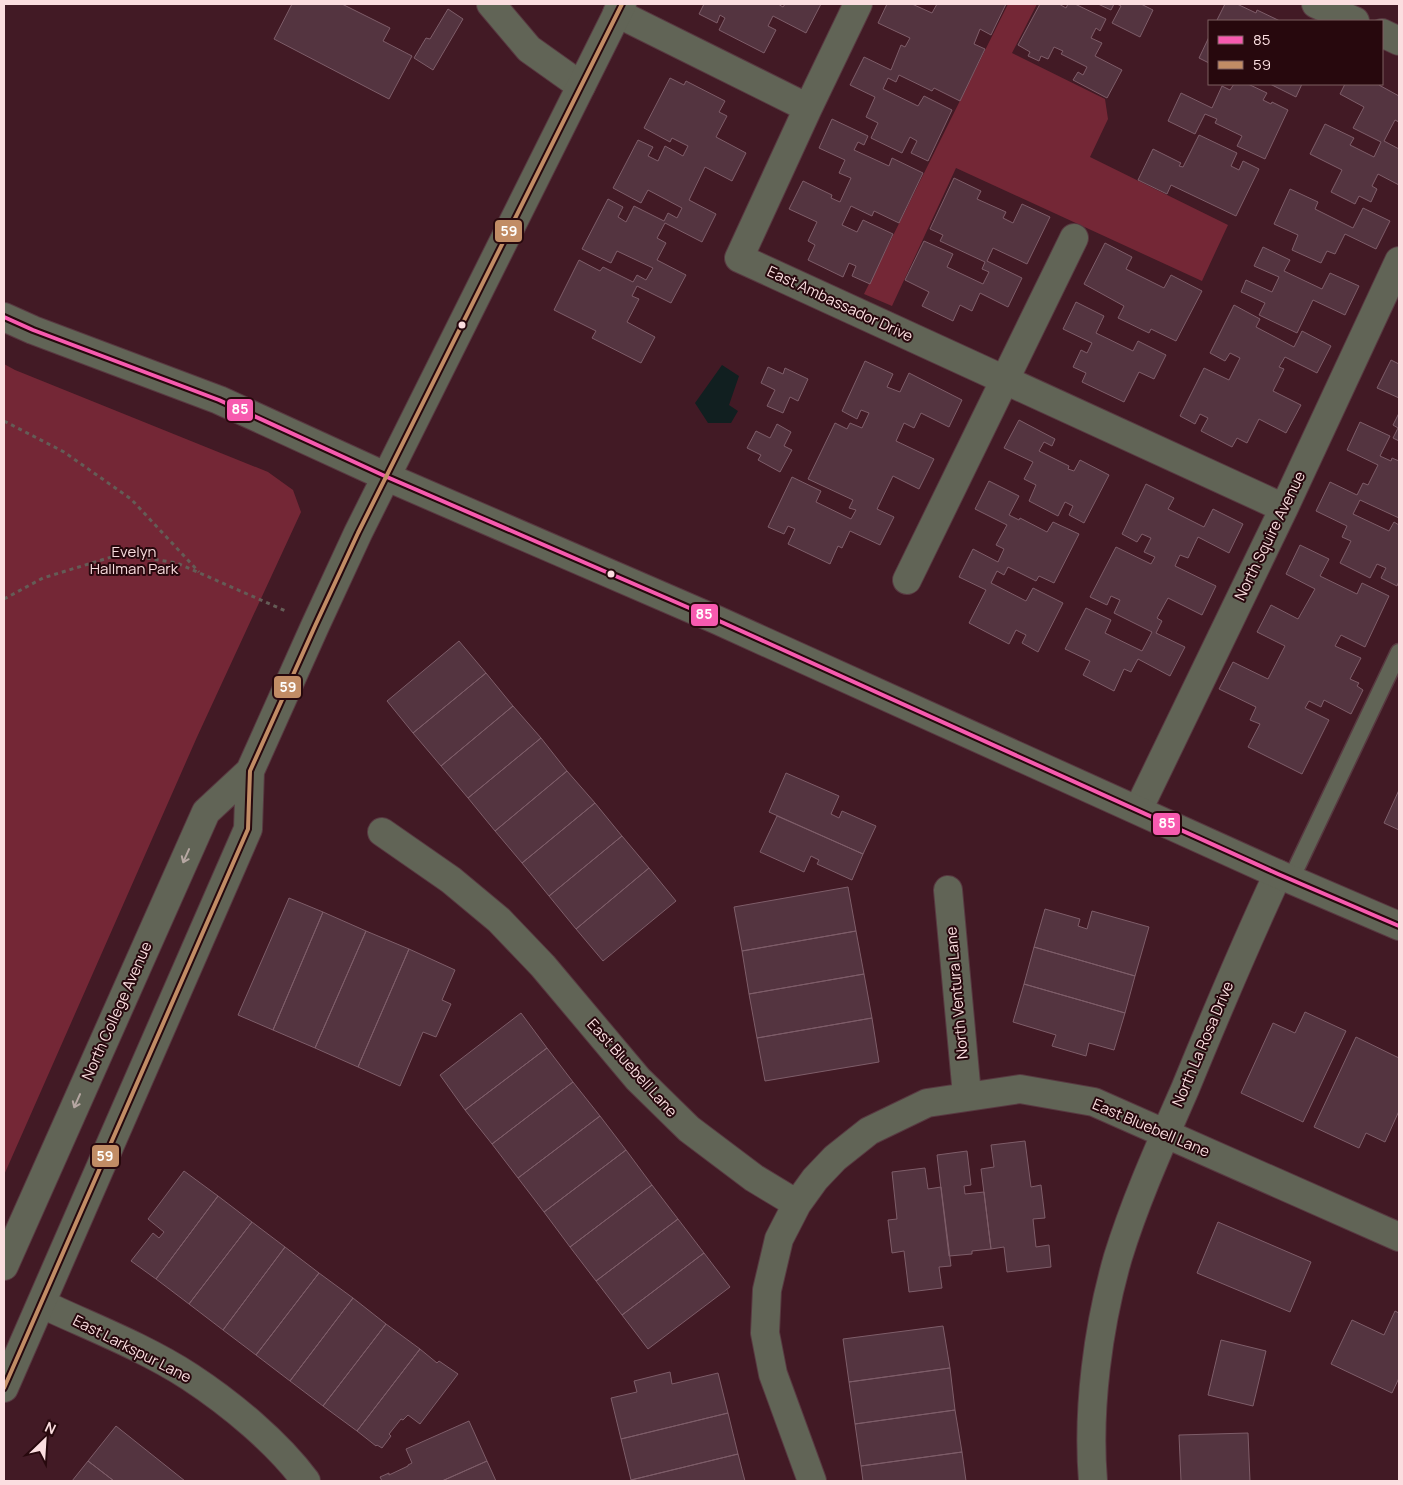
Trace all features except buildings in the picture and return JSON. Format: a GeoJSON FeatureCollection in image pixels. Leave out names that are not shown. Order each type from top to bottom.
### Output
{"type":"FeatureCollection","features":[{"type":"Feature","properties":{"kind":"street"},"geometry":{"type":"LineString","coordinates":[[491,4],[528,49],[581,86]]}},
{"type":"Feature","properties":{"kind":"street"},"geometry":{"type":"LineString","coordinates":[[620,8],[808,108],[858,4]]}},
{"type":"Feature","properties":{"kind":"street"},"geometry":{"type":"LineString","coordinates":[[1316,4],[1353,20]]}},
{"type":"Feature","properties":{"kind":"street","name":"North College Avenue"},"geometry":{"type":"LineString","coordinates":[[4,1388],[248,829],[250,771],[315,626],[387,477],[620,8]]}},
{"type":"Feature","properties":{"kind":"street"},"geometry":{"type":"LineString","coordinates":[[1383,33],[1399,41]]}},
{"type":"Feature","properties":{"kind":"street","name":"East Ambassador Drive"},"geometry":{"type":"LineString","coordinates":[[808,108],[739,258],[1284,508]]}},
{"type":"Feature","properties":{"kind":"street"},"geometry":{"type":"LineString","coordinates":[[907,580],[1074,238]]}},
{"type":"Feature","properties":{"kind":"street","name":"North Squire Avenue"},"geometry":{"type":"LineString","coordinates":[[1138,810],[1284,508],[1399,261]]}},
{"type":"Feature","properties":{"kind":"street"},"geometry":{"type":"LineString","coordinates":[[4,317],[33,330],[219,400],[387,477],[717,620],[1399,926]]}},
{"type":"Feature","properties":{"kind":"street","name":"North College Avenue"},"geometry":{"type":"LineString","coordinates":[[4,1266],[206,812],[250,771]]}},
{"type":"Feature","properties":{"kind":"street","name":"East Bluebell Lane"},"geometry":{"type":"LineString","coordinates":[[382,832],[450,880],[499,920],[543,966],[638,1079],[689,1129],[754,1178],[797,1204],[815,1179],[835,1158],[869,1131],[927,1102],[1020,1089],[1058,1094],[1094,1102],[1399,1237]]}},
{"type":"Feature","properties":{"kind":"street","name":"North La Rosa Drive"},"geometry":{"type":"LineString","coordinates":[[1093,1481],[1091,1455],[1096,1368],[1108,1298],[1121,1248],[1146,1180],[1238,960],[1284,876]]}},
{"type":"Feature","properties":{"kind":"street","name":"North Ventura Lane"},"geometry":{"type":"LineString","coordinates":[[948,890],[967,1096]]}},
{"type":"Feature","properties":{"kind":"street"},"geometry":{"type":"LineString","coordinates":[[797,1204],[779,1240],[767,1290],[765,1333],[773,1374],[812,1481]]}},
{"type":"Feature","properties":{"kind":"street","name":"East Larkspur Lane"},"geometry":{"type":"LineString","coordinates":[[42,1304],[139,1349],[189,1376],[233,1408],[271,1443],[306,1481]]}},
{"type":"Feature","properties":{"kind":"lane"},"geometry":{"type":"LineString","coordinates":[[1284,876],[1399,652]]}},
{"type":"Feature","properties":{"kind":"path"},"geometry":{"type":"LineString","coordinates":[[4,421],[64,452],[131,499],[200,573]]}},
{"type":"Feature","properties":{"kind":"path"},"geometry":{"type":"LineString","coordinates":[[4,598],[43,578],[122,554],[177,562],[270,603],[315,626]]}},
{"type":"Feature","properties":{"kind":"green space"},"geometry":{"type":"Polygon","coordinates":[[[1008,4],[1037,4],[1012,53],[1105,99],[1108,119],[1090,157],[1228,225],[1202,281],[956,168],[892,306],[864,294],[1008,4]]]}},
{"type":"Feature","properties":{"kind":"green space","name":"Evelyn Hallman Park"},"geometry":{"type":"Polygon","coordinates":[[[4,364],[268,472],[293,490],[301,512],[197,737],[4,1175],[4,364]]]}},
{"type":"Feature","properties":{"kind":"shaded area"},"geometry":{"type":"Polygon","coordinates":[[[722,365],[739,376],[729,405],[738,411],[731,423],[708,423],[695,403],[722,365]]]}},
{"type":"Feature","properties":{"kind":"transit line","name":"59"},"geometry":{"type":"LineString","coordinates":[[4,1388],[248,829],[250,771],[358,533],[622,4]]}},
{"type":"Feature","properties":{"kind":"transit line","name":"85"},"geometry":{"type":"LineString","coordinates":[[4,317],[33,330],[219,400],[387,477],[717,620],[1278,874],[1399,926]]}}]}
